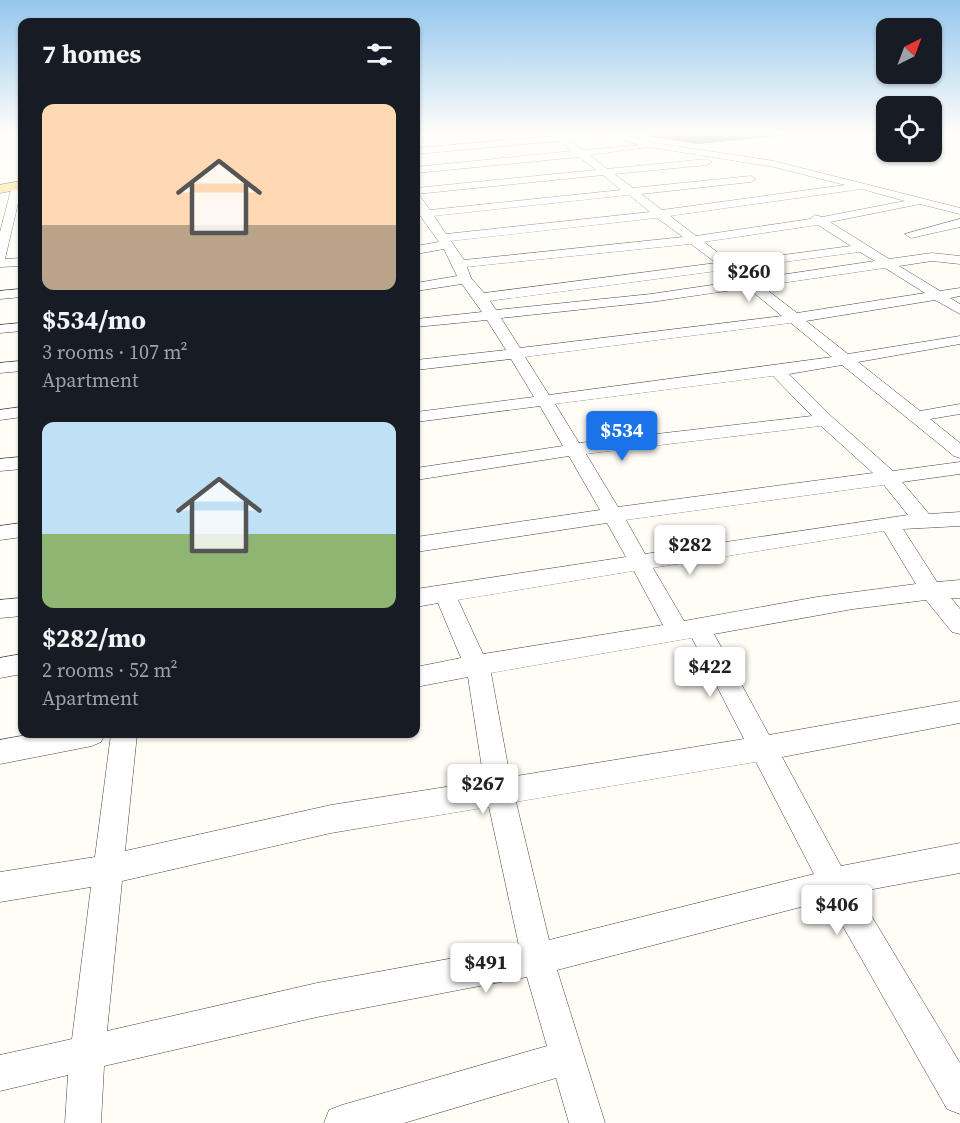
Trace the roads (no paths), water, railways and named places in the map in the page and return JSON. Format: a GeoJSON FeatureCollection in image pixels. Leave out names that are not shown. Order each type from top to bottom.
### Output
{"type":"FeatureCollection","features":[{"type":"Feature","properties":{"kind":"main road"},"geometry":{"type":"LineString","coordinates":[[0,189],[18,186]]}},
{"type":"Feature","properties":{"kind":"street"},"geometry":{"type":"LineString","coordinates":[[420,191],[476,185]]}},
{"type":"Feature","properties":{"kind":"street"},"geometry":{"type":"LineString","coordinates":[[624,185],[960,452]]}},
{"type":"Feature","properties":{"kind":"street"},"geometry":{"type":"LineString","coordinates":[[424,218],[633,192],[737,185]]}},
{"type":"Feature","properties":{"kind":"street"},"geometry":{"type":"LineString","coordinates":[[761,185],[960,310]]}},
{"type":"Feature","properties":{"kind":"street"},"geometry":{"type":"LineString","coordinates":[[420,249],[444,242],[784,199],[863,186],[960,211]]}},
{"type":"Feature","properties":{"kind":"street"},"geometry":{"type":"LineString","coordinates":[[0,257],[3,236],[18,193]]}},
{"type":"Feature","properties":{"kind":"street"},"geometry":{"type":"LineString","coordinates":[[947,208],[960,196]]}},
{"type":"Feature","properties":{"kind":"street"},"geometry":{"type":"LineString","coordinates":[[420,286],[463,272],[820,221],[920,201]]}},
{"type":"Feature","properties":{"kind":"street"},"geometry":{"type":"LineString","coordinates":[[424,218],[444,242],[493,316],[640,564],[688,630],[761,749],[834,882],[960,1096]]}},
{"type":"Feature","properties":{"kind":"street"},"geometry":{"type":"LineString","coordinates":[[911,234],[960,223]]}},
{"type":"Feature","properties":{"kind":"street"},"geometry":{"type":"LineString","coordinates":[[3,236],[18,234]]}},
{"type":"Feature","properties":{"kind":"street"},"geometry":{"type":"LineString","coordinates":[[481,298],[863,248]]}},
{"type":"Feature","properties":{"kind":"street"},"geometry":{"type":"LineString","coordinates":[[420,323],[493,316],[751,284],[932,257],[960,260]]}},
{"type":"Feature","properties":{"kind":"street"},"geometry":{"type":"LineString","coordinates":[[0,263],[18,262]]}},
{"type":"Feature","properties":{"kind":"street"},"geometry":{"type":"LineString","coordinates":[[420,365],[792,319],[960,292]]}},
{"type":"Feature","properties":{"kind":"street"},"geometry":{"type":"LineString","coordinates":[[0,295],[18,293]]}},
{"type":"Feature","properties":{"kind":"street"},"geometry":{"type":"LineString","coordinates":[[0,329],[18,327]]}},
{"type":"Feature","properties":{"kind":"street"},"geometry":{"type":"LineString","coordinates":[[420,416],[542,399],[777,371],[960,340]]}},
{"type":"Feature","properties":{"kind":"street"},"geometry":{"type":"LineString","coordinates":[[0,368],[18,366]]}},
{"type":"Feature","properties":{"kind":"street"},"geometry":{"type":"LineString","coordinates":[[777,371],[825,420],[888,477],[926,523]]}},
{"type":"Feature","properties":{"kind":"street"},"geometry":{"type":"LineString","coordinates":[[914,417],[960,409]]}},
{"type":"Feature","properties":{"kind":"street"},"geometry":{"type":"LineString","coordinates":[[0,415],[18,413]]}},
{"type":"Feature","properties":{"kind":"street"},"geometry":{"type":"LineString","coordinates":[[420,473],[573,450],[825,420]]}},
{"type":"Feature","properties":{"kind":"street"},"geometry":{"type":"LineString","coordinates":[[0,465],[18,463]]}},
{"type":"Feature","properties":{"kind":"street"},"geometry":{"type":"LineString","coordinates":[[420,544],[613,515],[960,468]]}},
{"type":"Feature","properties":{"kind":"street"},"geometry":{"type":"LineString","coordinates":[[420,597],[889,524],[960,519]]}},
{"type":"Feature","properties":{"kind":"street"},"geometry":{"type":"LineString","coordinates":[[889,524],[931,590],[960,625]]}},
{"type":"Feature","properties":{"kind":"street"},"geometry":{"type":"LineString","coordinates":[[0,532],[18,530]]}},
{"type":"Feature","properties":{"kind":"street"},"geometry":{"type":"LineString","coordinates":[[420,676],[476,664],[688,630],[861,597],[960,589]]}},
{"type":"Feature","properties":{"kind":"street"},"geometry":{"type":"LineString","coordinates":[[444,593],[476,664],[483,687],[499,790],[538,959],[587,1123]]}},
{"type":"Feature","properties":{"kind":"street"},"geometry":{"type":"LineString","coordinates":[[0,609],[18,607]]}},
{"type":"Feature","properties":{"kind":"street"},"geometry":{"type":"LineString","coordinates":[[0,668],[18,665]]}},
{"type":"Feature","properties":{"kind":"street"},"geometry":{"type":"LineString","coordinates":[[0,887],[110,869],[330,819],[761,749],[960,712]]}},
{"type":"Feature","properties":{"kind":"street"},"geometry":{"type":"LineString","coordinates":[[0,752],[72,738]]}},
{"type":"Feature","properties":{"kind":"street"},"geometry":{"type":"LineString","coordinates":[[83,1123],[87,1055],[124,738]]}},
{"type":"Feature","properties":{"kind":"street"},"geometry":{"type":"LineString","coordinates":[[0,1073],[87,1055],[317,1000],[538,959],[824,887],[834,882],[960,858]]}},
{"type":"Feature","properties":{"kind":"street"},"geometry":{"type":"LineString","coordinates":[[342,1123],[567,1058]]}}]}
